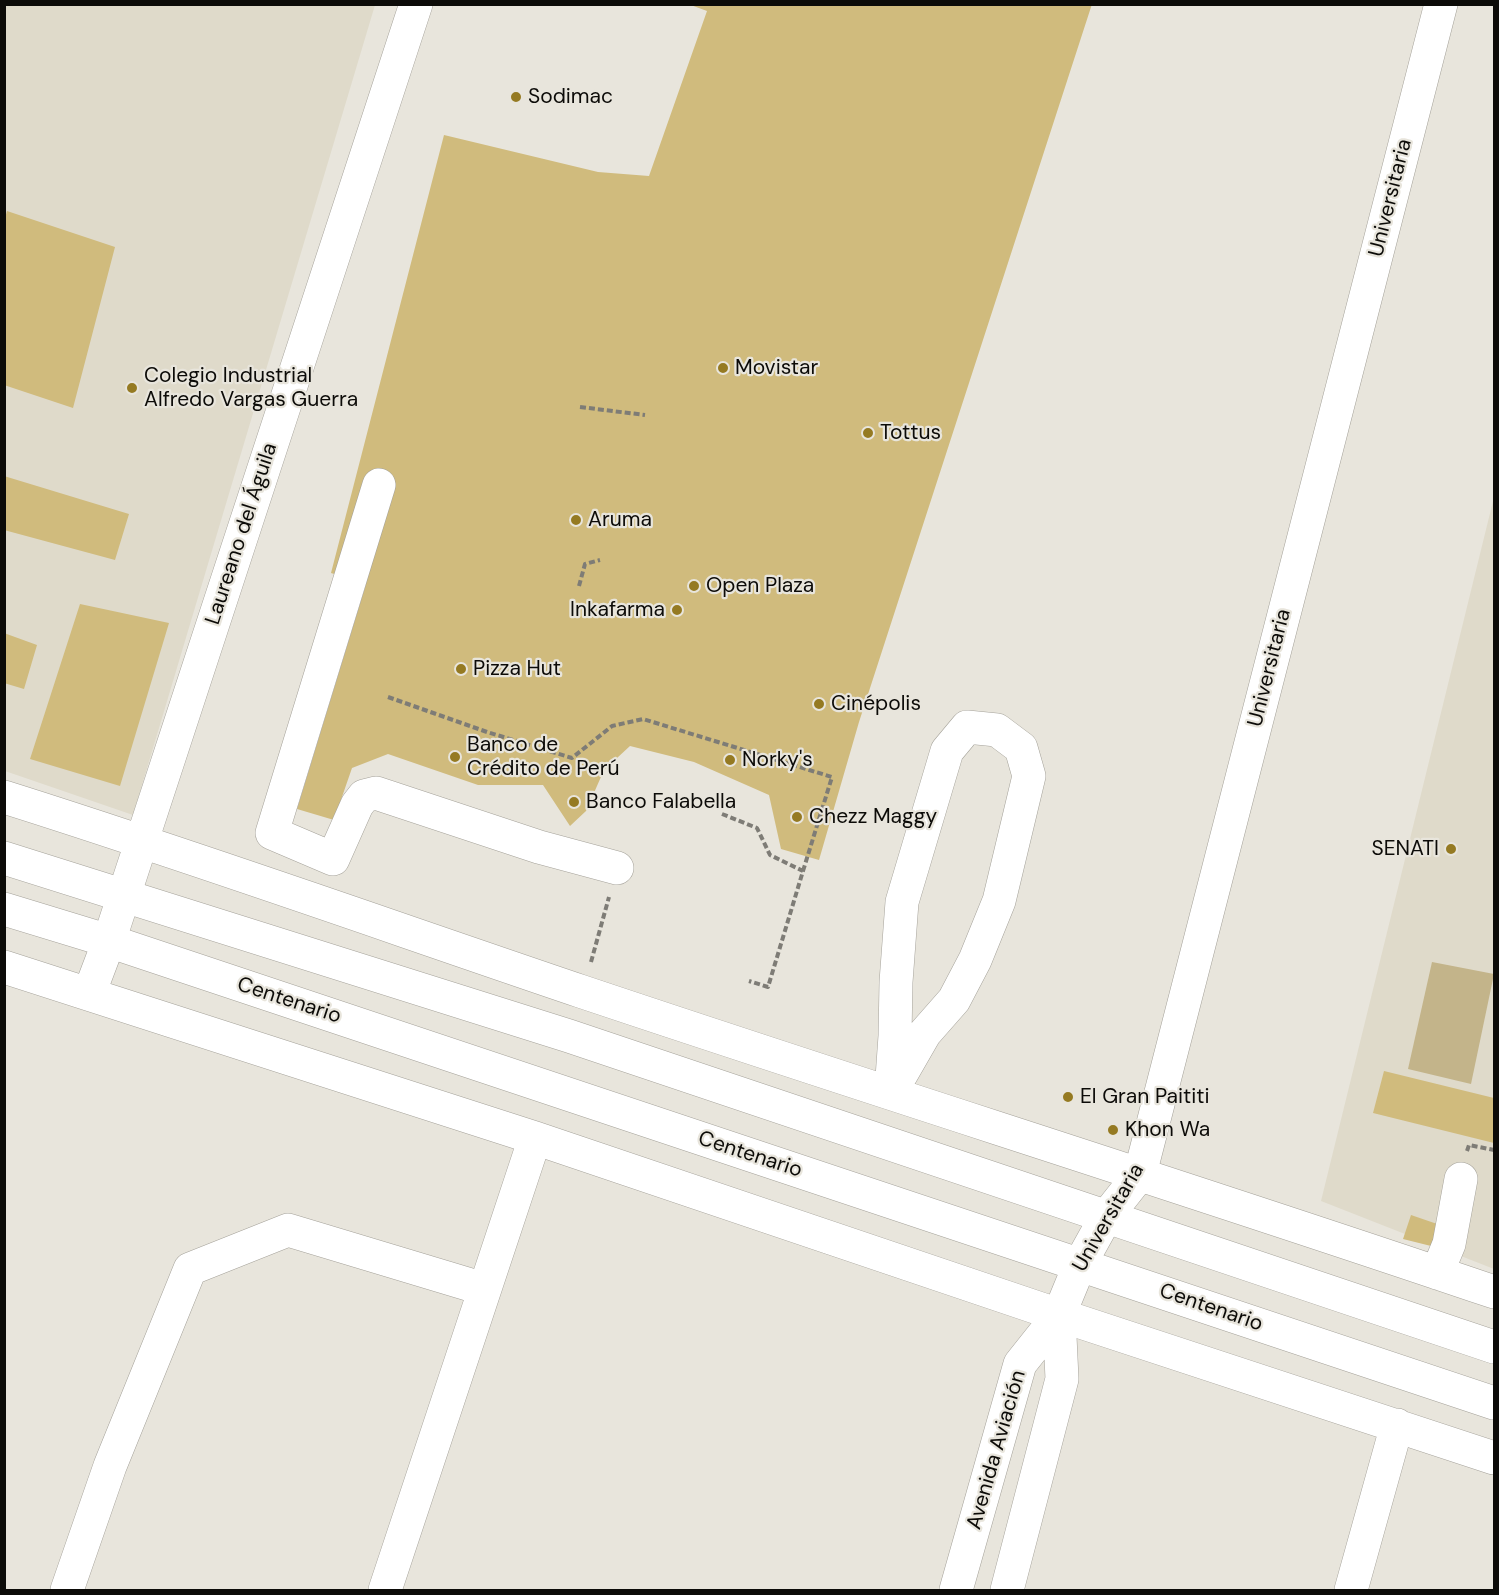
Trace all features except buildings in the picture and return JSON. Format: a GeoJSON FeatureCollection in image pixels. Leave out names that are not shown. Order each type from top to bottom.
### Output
{"type":"FeatureCollection","features":[{"type":"Feature","properties":{"kind":"main road","name":"Laureano del Águila"},"geometry":{"type":"LineString","coordinates":[[89,994],[124,895],[416,4]]}},
{"type":"Feature","properties":{"kind":"main road","name":"Universitaria"},"geometry":{"type":"LineString","coordinates":[[1059,1315],[1080,1264],[1106,1217],[1140,1174],[1441,4]]}},
{"type":"Feature","properties":{"kind":"main road"},"geometry":{"type":"LineString","coordinates":[[379,485],[272,833],[333,859],[357,805],[364,796],[376,793],[539,847],[616,868]]}},
{"type":"Feature","properties":{"kind":"main road"},"geometry":{"type":"LineString","coordinates":[[967,727],[997,730],[1021,748],[1029,776],[999,901],[975,960],[954,1000],[925,1033],[891,1092],[902,902],[947,751],[967,727]]}},
{"type":"Feature","properties":{"kind":"main road"},"geometry":{"type":"LineString","coordinates":[[4,797],[142,840],[582,992],[1494,1292]]}},
{"type":"Feature","properties":{"kind":"main road"},"geometry":{"type":"LineString","coordinates":[[4,858],[569,1036],[1494,1347]]}},
{"type":"Feature","properties":{"kind":"main road","name":"Centenario"},"geometry":{"type":"LineString","coordinates":[[4,909],[108,941],[1494,1403]]}},
{"type":"Feature","properties":{"kind":"main road"},"geometry":{"type":"LineString","coordinates":[[4,967],[535,1138],[1059,1315],[1494,1458]]}},
{"type":"Feature","properties":{"kind":"main road"},"geometry":{"type":"LineString","coordinates":[[385,1590],[535,1138]]}},
{"type":"Feature","properties":{"kind":"main road"},"geometry":{"type":"LineString","coordinates":[[1437,1273],[1449,1244],[1461,1179]]}},
{"type":"Feature","properties":{"kind":"main road"},"geometry":{"type":"LineString","coordinates":[[67,1590],[110,1466],[190,1269],[288,1230],[484,1289]]}},
{"type":"Feature","properties":{"kind":"main road","name":"Avenida Aviación"},"geometry":{"type":"LineString","coordinates":[[956,1590],[1020,1364],[1059,1315]]}},
{"type":"Feature","properties":{"kind":"main road","name":"Avenida Aviación"},"geometry":{"type":"LineString","coordinates":[[1007,1590],[1062,1379],[1059,1315]]}},
{"type":"Feature","properties":{"kind":"main road"},"geometry":{"type":"LineString","coordinates":[[1351,1590],[1397,1425]]}},
{"type":"Feature","properties":{"kind":"path"},"geometry":{"type":"LineString","coordinates":[[580,407],[645,415]]}},
{"type":"Feature","properties":{"kind":"path"},"geometry":{"type":"LineString","coordinates":[[579,586],[585,564],[600,560]]}},
{"type":"Feature","properties":{"kind":"path"},"geometry":{"type":"LineString","coordinates":[[388,697],[487,732],[572,758],[612,726],[643,719],[832,777],[768,987],[749,981]]}},
{"type":"Feature","properties":{"kind":"path"},"geometry":{"type":"LineString","coordinates":[[722,814],[757,828],[770,855],[803,871]]}},
{"type":"Feature","properties":{"kind":"path"},"geometry":{"type":"LineString","coordinates":[[582,992],[616,868]]}},
{"type":"Feature","properties":{"kind":"shaded area","name":"Colegio Industrial Alfredo Vargas Guerra"},"geometry":{"type":"Polygon","coordinates":[[[5,5],[375,5],[133,815],[5,771],[5,5]]]}},
{"type":"Feature","properties":{"kind":"shaded area","name":"SENATI"},"geometry":{"type":"Polygon","coordinates":[[[1494,497],[1494,1269],[1321,1201],[1494,497]]]}},
{"type":"Feature","properties":{"kind":"shaded area"},"geometry":{"type":"Polygon","coordinates":[[[1432,962],[1494,974],[1471,1084],[1408,1069],[1432,962]]]}},
{"type":"Feature","properties":{"kind":"place","name":"Sodimac"},"geometry":{"type":"Point","coordinates":[516,97]}},
{"type":"Feature","properties":{"kind":"place","name":"Movistar"},"geometry":{"type":"Point","coordinates":[723,368]}},
{"type":"Feature","properties":{"kind":"place","name":"Colegio Industrial Alfredo Vargas Guerra"},"geometry":{"type":"Point","coordinates":[132,388]}},
{"type":"Feature","properties":{"kind":"place","name":"Tottus"},"geometry":{"type":"Point","coordinates":[868,433]}},
{"type":"Feature","properties":{"kind":"place","name":"Aruma"},"geometry":{"type":"Point","coordinates":[576,520]}},
{"type":"Feature","properties":{"kind":"place","name":"Open Plaza"},"geometry":{"type":"Point","coordinates":[694,586]}},
{"type":"Feature","properties":{"kind":"place","name":"Inkafarma"},"geometry":{"type":"Point","coordinates":[677,610]}},
{"type":"Feature","properties":{"kind":"place","name":"Pizza Hut"},"geometry":{"type":"Point","coordinates":[461,669]}},
{"type":"Feature","properties":{"kind":"place","name":"Cinépolis"},"geometry":{"type":"Point","coordinates":[819,704]}},
{"type":"Feature","properties":{"kind":"place","name":"Banco de Crédito de Perú"},"geometry":{"type":"Point","coordinates":[455,757]}},
{"type":"Feature","properties":{"kind":"place","name":"Norky's"},"geometry":{"type":"Point","coordinates":[730,760]}},
{"type":"Feature","properties":{"kind":"place","name":"Banco Falabella"},"geometry":{"type":"Point","coordinates":[574,802]}},
{"type":"Feature","properties":{"kind":"place","name":"Chezz Maggy"},"geometry":{"type":"Point","coordinates":[797,817]}},
{"type":"Feature","properties":{"kind":"place","name":"SENATI"},"geometry":{"type":"Point","coordinates":[1451,849]}},
{"type":"Feature","properties":{"kind":"place","name":"El Gran Paititi"},"geometry":{"type":"Point","coordinates":[1068,1097]}},
{"type":"Feature","properties":{"kind":"place","name":"Khon Wa"},"geometry":{"type":"Point","coordinates":[1113,1130]}}]}
